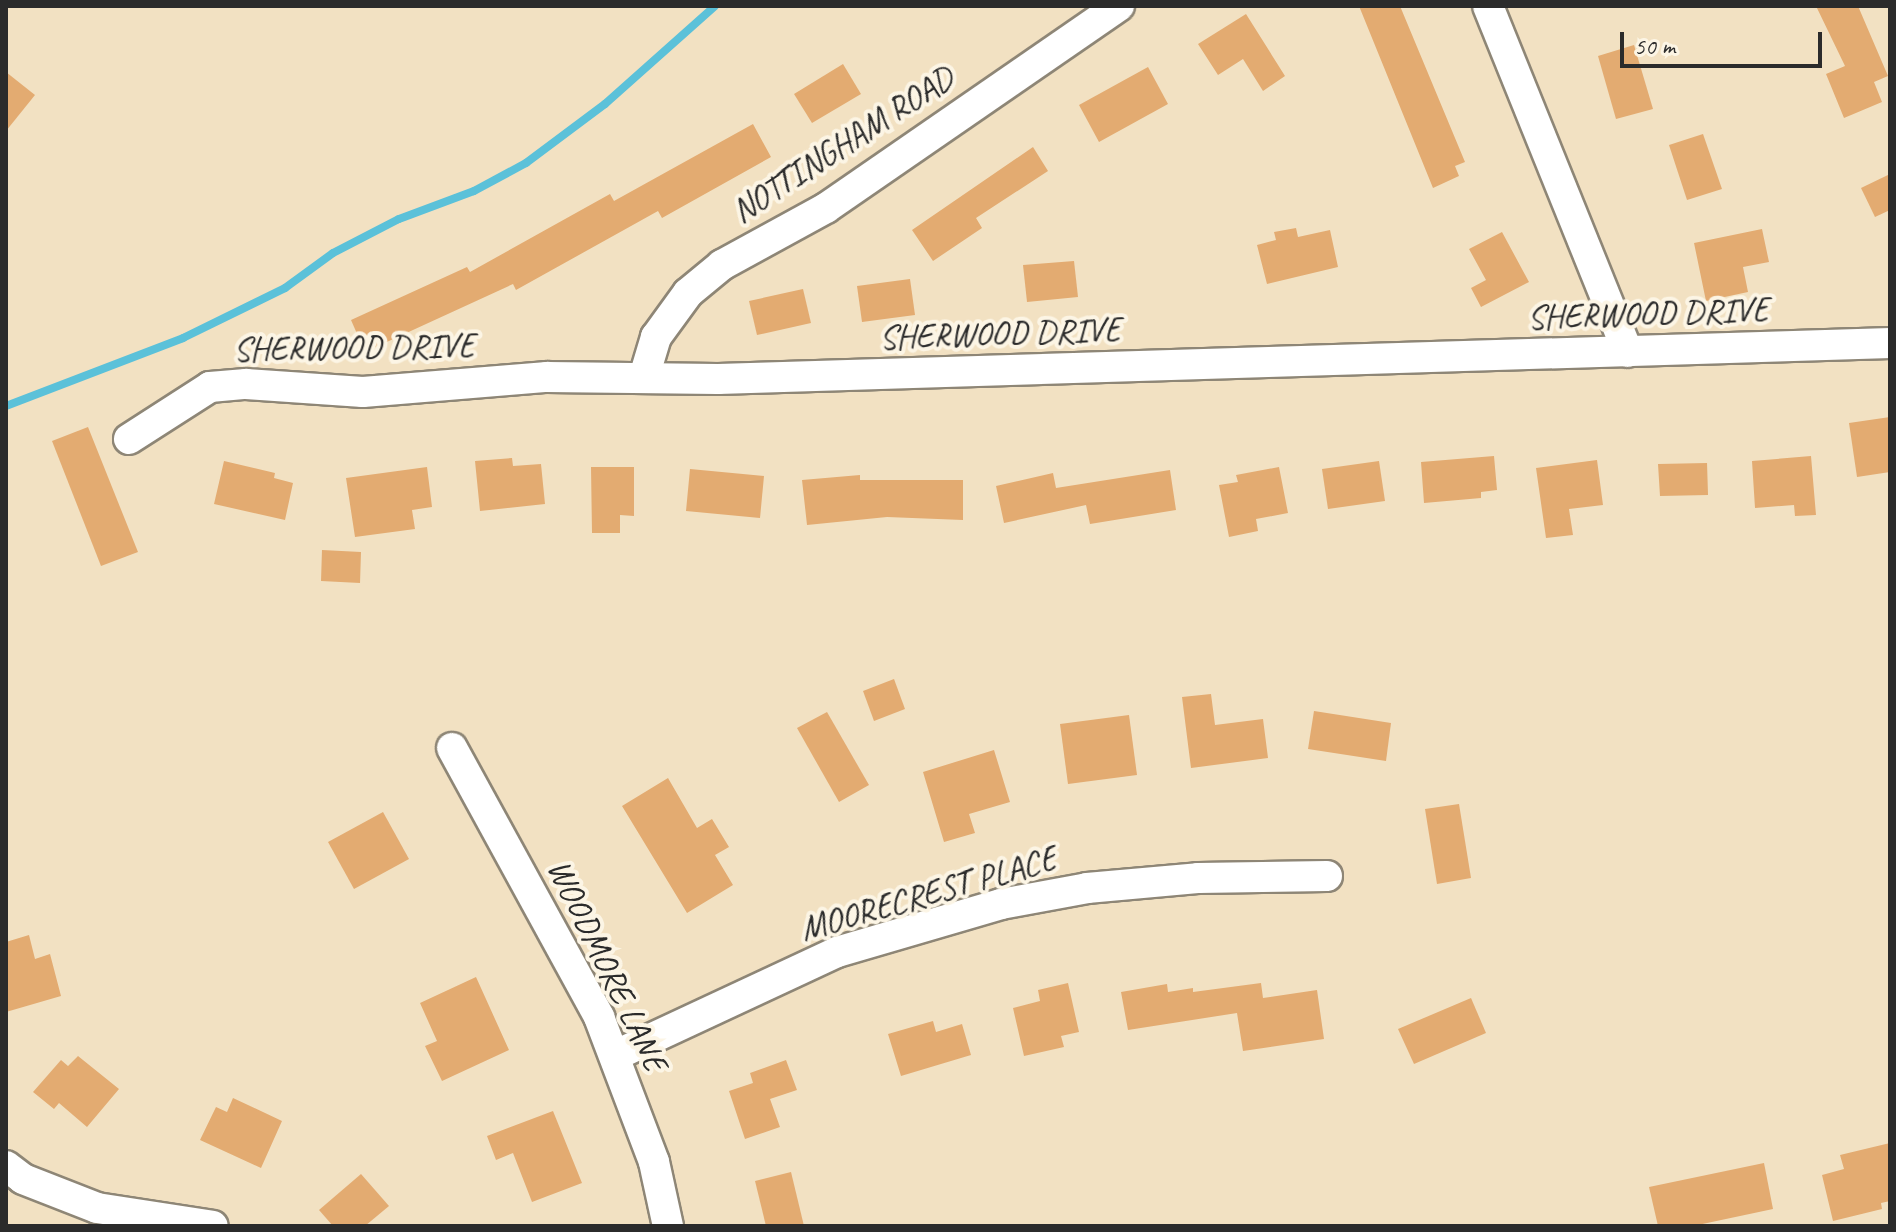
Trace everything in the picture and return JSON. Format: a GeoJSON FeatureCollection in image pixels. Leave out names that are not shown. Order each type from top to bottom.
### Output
{"type":"FeatureCollection","features":[{"type":"Feature","properties":{"kind":"street","name":"NOTTINGHAM ROAD"},"geometry":{"type":"LineString","coordinates":[[644,377],[656,337],[688,293],[722,265],[826,208],[1119,6]]}},
{"type":"Feature","properties":{"kind":"street"},"geometry":{"type":"LineString","coordinates":[[1488,6],[1628,352]]}},
{"type":"Feature","properties":{"kind":"street","name":"SHERWOOD DRIVE"},"geometry":{"type":"LineString","coordinates":[[129,439],[210,387],[246,384],[363,392],[547,377],[734,379],[1890,343]]}},
{"type":"Feature","properties":{"kind":"street","name":"WOODMORE LANE"},"geometry":{"type":"LineString","coordinates":[[452,748],[616,1055],[654,1162],[668,1226]]}},
{"type":"Feature","properties":{"kind":"street","name":"MOORECREST PLACE"},"geometry":{"type":"LineString","coordinates":[[616,1055],[837,952],[1001,904],[1087,888],[1198,878],[1327,876]]}},
{"type":"Feature","properties":{"kind":"street"},"geometry":{"type":"LineString","coordinates":[[6,1166],[23,1179],[97,1208],[213,1226]]}},
{"type":"Feature","properties":{"kind":"building"},"geometry":{"type":"Polygon","coordinates":[[[1359,6],[1400,6],[1465,162],[1455,166],[1459,176],[1433,188],[1359,6]]]}},
{"type":"Feature","properties":{"kind":"building"},"geometry":{"type":"Polygon","coordinates":[[[1816,6],[1858,6],[1888,76],[1874,82],[1882,102],[1844,118],[1826,74],[1845,66],[1816,6]]]}},
{"type":"Feature","properties":{"kind":"building"},"geometry":{"type":"Polygon","coordinates":[[[1246,14],[1285,76],[1263,91],[1243,59],[1218,75],[1198,44],[1246,14]]]}},
{"type":"Feature","properties":{"kind":"building"},"geometry":{"type":"Polygon","coordinates":[[[1634,45],[1653,109],[1616,119],[1598,56],[1634,45]]]}},
{"type":"Feature","properties":{"kind":"building"},"geometry":{"type":"Polygon","coordinates":[[[843,64],[861,94],[812,123],[794,94],[843,64]]]}},
{"type":"Feature","properties":{"kind":"building"},"geometry":{"type":"Polygon","coordinates":[[[1148,67],[1168,104],[1099,142],[1079,105],[1148,67]]]}},
{"type":"Feature","properties":{"kind":"building"},"geometry":{"type":"Polygon","coordinates":[[[6,72],[35,95],[6,131],[6,72]]]}},
{"type":"Feature","properties":{"kind":"building"},"geometry":{"type":"Polygon","coordinates":[[[753,124],[771,157],[662,218],[658,211],[516,290],[513,284],[365,352],[351,320],[467,267],[470,272],[610,194],[614,201],[753,124]]]}},
{"type":"Feature","properties":{"kind":"building"},"geometry":{"type":"Polygon","coordinates":[[[1703,134],[1722,189],[1687,200],[1669,145],[1703,134]]]}},
{"type":"Feature","properties":{"kind":"building"},"geometry":{"type":"Polygon","coordinates":[[[1033,147],[1048,171],[976,218],[982,228],[933,261],[912,230],[1033,147]]]}},
{"type":"Feature","properties":{"kind":"building"},"geometry":{"type":"Polygon","coordinates":[[[1890,174],[1890,210],[1875,217],[1861,188],[1890,174]]]}},
{"type":"Feature","properties":{"kind":"building"},"geometry":{"type":"Polygon","coordinates":[[[1296,228],[1298,237],[1330,230],[1338,267],[1267,284],[1257,245],[1276,240],[1274,232],[1296,228]]]}},
{"type":"Feature","properties":{"kind":"building"},"geometry":{"type":"Polygon","coordinates":[[[1762,229],[1769,262],[1743,267],[1748,292],[1706,301],[1694,243],[1762,229]]]}},
{"type":"Feature","properties":{"kind":"building"},"geometry":{"type":"Polygon","coordinates":[[[1502,232],[1529,282],[1481,307],[1471,288],[1486,280],[1469,249],[1502,232]]]}},
{"type":"Feature","properties":{"kind":"building"},"geometry":{"type":"Polygon","coordinates":[[[1074,261],[1078,297],[1027,302],[1023,265],[1074,261]]]}},
{"type":"Feature","properties":{"kind":"building"},"geometry":{"type":"Polygon","coordinates":[[[910,279],[915,315],[862,322],[857,286],[910,279]]]}},
{"type":"Feature","properties":{"kind":"building"},"geometry":{"type":"Polygon","coordinates":[[[803,289],[811,323],[757,335],[749,301],[803,289]]]}},
{"type":"Feature","properties":{"kind":"building"},"geometry":{"type":"Polygon","coordinates":[[[1890,417],[1890,472],[1857,477],[1849,423],[1890,417]]]}},
{"type":"Feature","properties":{"kind":"building"},"geometry":{"type":"Polygon","coordinates":[[[88,427],[138,552],[101,566],[52,441],[88,427]]]}},
{"type":"Feature","properties":{"kind":"building"},"geometry":{"type":"Polygon","coordinates":[[[1494,456],[1497,490],[1481,492],[1481,498],[1424,503],[1421,462],[1494,456]]]}},
{"type":"Feature","properties":{"kind":"building"},"geometry":{"type":"Polygon","coordinates":[[[1811,456],[1816,515],[1795,516],[1794,505],[1755,508],[1752,461],[1811,456]]]}},
{"type":"Feature","properties":{"kind":"building"},"geometry":{"type":"Polygon","coordinates":[[[512,458],[513,466],[541,464],[545,504],[480,511],[475,461],[512,458]]]}},
{"type":"Feature","properties":{"kind":"building"},"geometry":{"type":"Polygon","coordinates":[[[1597,460],[1603,505],[1569,509],[1573,535],[1546,538],[1536,468],[1597,460]]]}},
{"type":"Feature","properties":{"kind":"building"},"geometry":{"type":"Polygon","coordinates":[[[224,461],[275,473],[274,478],[293,483],[285,520],[214,504],[224,461]]]}},
{"type":"Feature","properties":{"kind":"building"},"geometry":{"type":"Polygon","coordinates":[[[1379,461],[1385,501],[1328,509],[1322,469],[1379,461]]]}},
{"type":"Feature","properties":{"kind":"building"},"geometry":{"type":"Polygon","coordinates":[[[1707,463],[1708,495],[1660,496],[1658,464],[1707,463]]]}},
{"type":"Feature","properties":{"kind":"building"},"geometry":{"type":"Polygon","coordinates":[[[427,467],[432,507],[412,510],[415,529],[355,537],[346,478],[427,467]]]}},
{"type":"Feature","properties":{"kind":"building"},"geometry":{"type":"Polygon","coordinates":[[[591,467],[634,467],[634,516],[620,515],[620,533],[592,533],[591,467]]]}},
{"type":"Feature","properties":{"kind":"building"},"geometry":{"type":"Polygon","coordinates":[[[1279,467],[1288,513],[1256,519],[1258,531],[1229,537],[1219,485],[1238,482],[1236,475],[1279,467]]]}},
{"type":"Feature","properties":{"kind":"building"},"geometry":{"type":"Polygon","coordinates":[[[690,469],[764,476],[760,518],[686,511],[690,469]]]}},
{"type":"Feature","properties":{"kind":"building"},"geometry":{"type":"Polygon","coordinates":[[[1170,470],[1176,510],[1090,524],[1086,505],[1004,523],[996,486],[1053,473],[1056,488],[1170,470]]]}},
{"type":"Feature","properties":{"kind":"building"},"geometry":{"type":"Polygon","coordinates":[[[860,475],[860,480],[963,480],[963,520],[887,517],[807,525],[802,480],[860,475]]]}},
{"type":"Feature","properties":{"kind":"building"},"geometry":{"type":"Polygon","coordinates":[[[322,550],[361,552],[360,583],[321,581],[322,550]]]}},
{"type":"Feature","properties":{"kind":"building"},"geometry":{"type":"Polygon","coordinates":[[[894,679],[905,709],[874,721],[863,691],[894,679]]]}},
{"type":"Feature","properties":{"kind":"building"},"geometry":{"type":"Polygon","coordinates":[[[1211,694],[1215,725],[1263,719],[1268,758],[1191,768],[1182,697],[1211,694]]]}},
{"type":"Feature","properties":{"kind":"building"},"geometry":{"type":"Polygon","coordinates":[[[1314,711],[1391,723],[1386,761],[1308,749],[1314,711]]]}},
{"type":"Feature","properties":{"kind":"building"},"geometry":{"type":"Polygon","coordinates":[[[827,712],[869,785],[839,802],[797,728],[827,712]]]}},
{"type":"Feature","properties":{"kind":"building"},"geometry":{"type":"Polygon","coordinates":[[[1129,715],[1137,775],[1068,784],[1060,724],[1129,715]]]}},
{"type":"Feature","properties":{"kind":"building"},"geometry":{"type":"Polygon","coordinates":[[[994,750],[1010,802],[969,814],[975,833],[944,842],[923,772],[994,750]]]}},
{"type":"Feature","properties":{"kind":"building"},"geometry":{"type":"Polygon","coordinates":[[[668,778],[697,828],[712,819],[729,847],[715,855],[733,885],[687,913],[622,806],[668,778]]]}},
{"type":"Feature","properties":{"kind":"building"},"geometry":{"type":"Polygon","coordinates":[[[1459,804],[1471,878],[1437,884],[1425,809],[1459,804]]]}},
{"type":"Feature","properties":{"kind":"building"},"geometry":{"type":"Polygon","coordinates":[[[383,812],[409,859],[354,889],[328,842],[383,812]]]}},
{"type":"Feature","properties":{"kind":"building"},"geometry":{"type":"Polygon","coordinates":[[[29,935],[35,959],[50,954],[61,996],[6,1012],[6,942],[29,935]]]}},
{"type":"Feature","properties":{"kind":"building"},"geometry":{"type":"Polygon","coordinates":[[[476,977],[509,1050],[442,1081],[425,1046],[437,1041],[420,1003],[476,977]]]}},
{"type":"Feature","properties":{"kind":"building"},"geometry":{"type":"Polygon","coordinates":[[[1068,983],[1079,1032],[1061,1036],[1064,1047],[1024,1056],[1013,1008],[1040,1001],[1038,990],[1068,983]]]}},
{"type":"Feature","properties":{"kind":"building"},"geometry":{"type":"Polygon","coordinates":[[[1261,983],[1263,998],[1317,990],[1324,1039],[1243,1051],[1237,1013],[1128,1030],[1121,992],[1167,984],[1168,992],[1193,988],[1193,992],[1261,983]]]}},
{"type":"Feature","properties":{"kind":"building"},"geometry":{"type":"Polygon","coordinates":[[[1471,998],[1486,1033],[1414,1064],[1398,1029],[1471,998]]]}},
{"type":"Feature","properties":{"kind":"building"},"geometry":{"type":"Polygon","coordinates":[[[933,1021],[936,1032],[962,1024],[971,1055],[901,1076],[888,1034],[933,1021]]]}},
{"type":"Feature","properties":{"kind":"building"},"geometry":{"type":"Polygon","coordinates":[[[78,1056],[119,1089],[87,1127],[59,1103],[54,1109],[33,1092],[61,1060],[68,1066],[78,1056]]]}},
{"type":"Feature","properties":{"kind":"building"},"geometry":{"type":"Polygon","coordinates":[[[786,1060],[797,1090],[770,1099],[780,1127],[745,1139],[729,1091],[753,1083],[750,1073],[786,1060]]]}},
{"type":"Feature","properties":{"kind":"building"},"geometry":{"type":"Polygon","coordinates":[[[233,1098],[282,1121],[261,1168],[200,1140],[216,1107],[227,1112],[233,1098]]]}},
{"type":"Feature","properties":{"kind":"building"},"geometry":{"type":"Polygon","coordinates":[[[553,1111],[582,1183],[532,1202],[513,1153],[496,1160],[487,1136],[553,1111]]]}},
{"type":"Feature","properties":{"kind":"building"},"geometry":{"type":"Polygon","coordinates":[[[1890,1143],[1890,1201],[1881,1203],[1882,1209],[1833,1221],[1822,1175],[1844,1169],[1840,1155],[1890,1143]]]}},
{"type":"Feature","properties":{"kind":"building"},"geometry":{"type":"Polygon","coordinates":[[[1764,1163],[1773,1209],[1693,1226],[1658,1226],[1649,1187],[1764,1163]]]}},
{"type":"Feature","properties":{"kind":"building"},"geometry":{"type":"Polygon","coordinates":[[[791,1172],[804,1226],[766,1226],[755,1181],[791,1172]]]}},
{"type":"Feature","properties":{"kind":"building"},"geometry":{"type":"Polygon","coordinates":[[[361,1174],[389,1206],[365,1226],[333,1226],[319,1210],[361,1174]]]}},
{"type":"Feature","properties":{"kind":"waterway"},"geometry":{"type":"LineString","coordinates":[[6,406],[183,338],[285,288],[333,253],[399,219],[474,191],[526,163],[605,104],[715,6]]}}]}
